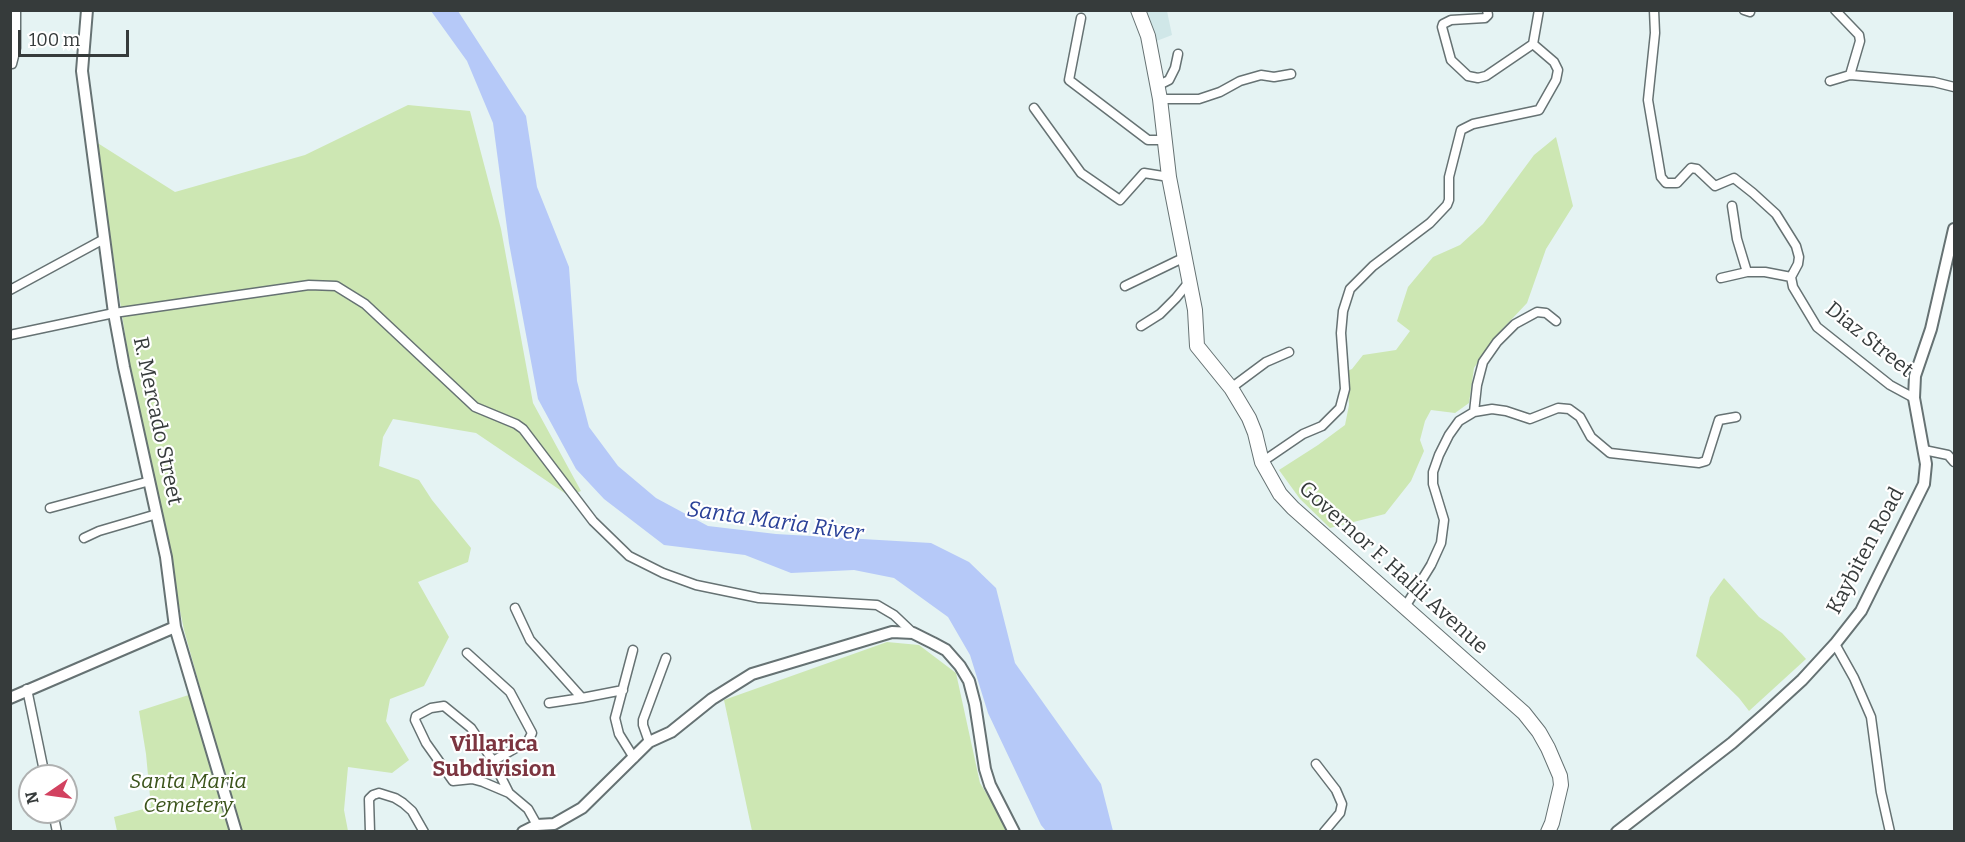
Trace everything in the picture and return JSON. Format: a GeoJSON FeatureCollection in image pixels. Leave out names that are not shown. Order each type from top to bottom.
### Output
{"type":"FeatureCollection","features":[{"type":"Feature","properties":{"kind":"main road","name":"Governor F. Halili Avenue"},"geometry":{"type":"LineString","coordinates":[[1138,10],[1148,36],[1159,93],[1169,177],[1195,310],[1197,346],[1231,388],[1249,418],[1262,462],[1272,483],[1293,508],[1524,713],[1539,732],[1560,776],[1561,785],[1548,831]]}},
{"type":"Feature","properties":{"kind":"street"},"geometry":{"type":"LineString","coordinates":[[10,64],[16,48],[16,10]]}},
{"type":"Feature","properties":{"kind":"street","name":"R. Mercado Street"},"geometry":{"type":"LineString","coordinates":[[87,10],[82,71],[114,313],[166,557],[175,627],[236,831]]}},
{"type":"Feature","properties":{"kind":"street"},"geometry":{"type":"LineString","coordinates":[[1487,10],[1488,15],[1485,18],[1451,20],[1442,27],[1451,60],[1468,76],[1478,78],[1486,76],[1533,44],[1539,10]]}},
{"type":"Feature","properties":{"kind":"street"},"geometry":{"type":"LineString","coordinates":[[1654,10],[1655,33],[1648,100],[1662,177],[1666,183],[1677,183],[1691,168],[1697,169],[1715,186],[1734,178],[1776,214],[1796,246],[1799,257],[1791,277],[1765,272],[1747,272],[1722,278]]}},
{"type":"Feature","properties":{"kind":"street"},"geometry":{"type":"LineString","coordinates":[[1835,10],[1859,35],[1858,51],[1850,75]]}},
{"type":"Feature","properties":{"kind":"street"},"geometry":{"type":"LineString","coordinates":[[1081,18],[1069,80],[1148,140],[1164,140]]}},
{"type":"Feature","properties":{"kind":"street"},"geometry":{"type":"LineString","coordinates":[[1262,462],[1303,434],[1322,426],[1340,408],[1345,389],[1341,333],[1343,310],[1350,289],[1373,266],[1431,223],[1447,205],[1449,177],[1461,130],[1473,124],[1535,111],[1543,105],[1556,80],[1558,70],[1554,62],[1533,44]]}},
{"type":"Feature","properties":{"kind":"street"},"geometry":{"type":"LineString","coordinates":[[1178,54],[1175,68],[1159,93],[1199,99],[1220,92],[1240,81],[1261,75],[1291,74]]}},
{"type":"Feature","properties":{"kind":"street"},"geometry":{"type":"LineString","coordinates":[[1830,81],[1850,75],[1934,81],[1954,87]]}},
{"type":"Feature","properties":{"kind":"street"},"geometry":{"type":"LineString","coordinates":[[1034,108],[1081,173],[1120,200],[1144,173],[1169,177]]}},
{"type":"Feature","properties":{"kind":"street"},"geometry":{"type":"LineString","coordinates":[[1732,206],[1737,239],[1747,272]]}},
{"type":"Feature","properties":{"kind":"street","name":"Kaybiten Road"},"geometry":{"type":"LineString","coordinates":[[1617,831],[1732,743],[1802,680],[1861,611],[1924,484],[1926,464],[1914,398],[1915,376],[1930,329],[1954,229]]}},
{"type":"Feature","properties":{"kind":"street"},"geometry":{"type":"LineString","coordinates":[[10,290],[104,240]]}},
{"type":"Feature","properties":{"kind":"street"},"geometry":{"type":"LineString","coordinates":[[1125,286],[1185,257]]}},
{"type":"Feature","properties":{"kind":"street","name":"Diaz Street"},"geometry":{"type":"LineString","coordinates":[[1791,277],[1793,287],[1817,327],[1890,386],[1914,398]]}},
{"type":"Feature","properties":{"kind":"street"},"geometry":{"type":"LineString","coordinates":[[1141,326],[1160,314],[1189,282]]}},
{"type":"Feature","properties":{"kind":"street"},"geometry":{"type":"LineString","coordinates":[[10,335],[114,313],[309,285],[336,286],[365,304],[474,406],[523,429],[593,521],[629,556],[663,573],[696,585],[759,598],[877,605],[894,615],[913,633],[946,650],[969,681],[985,769],[990,785],[1014,831]]}},
{"type":"Feature","properties":{"kind":"street"},"geometry":{"type":"LineString","coordinates":[[1474,412],[1477,384],[1483,362],[1497,342],[1515,324],[1537,312],[1546,313],[1556,321]]}},
{"type":"Feature","properties":{"kind":"street"},"geometry":{"type":"LineString","coordinates":[[1231,388],[1266,362],[1288,352]]}},
{"type":"Feature","properties":{"kind":"street"},"geometry":{"type":"LineString","coordinates":[[1405,607],[1431,565],[1441,543],[1444,520],[1432,484],[1433,472],[1439,455],[1449,435],[1459,422],[1474,412],[1492,409],[1530,419],[1558,408],[1569,409],[1581,417],[1591,437],[1610,453],[1699,463],[1706,461],[1719,420],[1736,417]]}},
{"type":"Feature","properties":{"kind":"street"},"geometry":{"type":"LineString","coordinates":[[1924,450],[1948,455],[1954,462]]}},
{"type":"Feature","properties":{"kind":"street"},"geometry":{"type":"LineString","coordinates":[[50,508],[150,481]]}},
{"type":"Feature","properties":{"kind":"street"},"geometry":{"type":"LineString","coordinates":[[84,538],[99,531],[157,514]]}},
{"type":"Feature","properties":{"kind":"street"},"geometry":{"type":"LineString","coordinates":[[515,608],[530,640],[582,698]]}},
{"type":"Feature","properties":{"kind":"street"},"geometry":{"type":"LineString","coordinates":[[10,698],[175,627]]}},
{"type":"Feature","properties":{"kind":"street"},"geometry":{"type":"LineString","coordinates":[[523,831],[537,825],[554,824],[582,808],[649,742],[671,732],[712,699],[752,674],[891,632],[913,633]]}},
{"type":"Feature","properties":{"kind":"street"},"geometry":{"type":"LineString","coordinates":[[1835,644],[1854,678],[1871,717],[1881,792],[1890,831]]}},
{"type":"Feature","properties":{"kind":"street"},"geometry":{"type":"LineString","coordinates":[[633,650],[615,718],[619,734],[634,758]]}},
{"type":"Feature","properties":{"kind":"street"},"geometry":{"type":"LineString","coordinates":[[467,653],[510,693],[532,733],[528,741],[492,761]]}},
{"type":"Feature","properties":{"kind":"street"},"geometry":{"type":"LineString","coordinates":[[649,742],[643,720],[666,658]]}},
{"type":"Feature","properties":{"kind":"street"},"geometry":{"type":"LineString","coordinates":[[27,689],[43,764]]}},
{"type":"Feature","properties":{"kind":"street"},"geometry":{"type":"LineString","coordinates":[[549,703],[622,690]]}},
{"type":"Feature","properties":{"kind":"street"},"geometry":{"type":"LineString","coordinates":[[509,793],[471,728],[444,706],[431,708],[416,716],[415,720],[426,743],[453,781],[472,779],[509,793],[528,809],[537,825]]}},
{"type":"Feature","properties":{"kind":"street"},"geometry":{"type":"LineString","coordinates":[[1316,764],[1336,790],[1342,804],[1340,813],[1324,831]]}},
{"type":"Feature","properties":{"kind":"street"},"geometry":{"type":"LineString","coordinates":[[370,831],[369,799],[379,793],[403,803],[412,811],[424,831]]}},
{"type":"Feature","properties":{"kind":"shaded area"},"geometry":{"type":"Polygon","coordinates":[[[1143,11],[1167,11],[1172,35],[1154,42],[1143,11]]]}},
{"type":"Feature","properties":{"kind":"green space","name":"Santa Maria Cemetery"},"geometry":{"type":"Polygon","coordinates":[[[408,105],[470,111],[501,229],[533,403],[581,491],[569,496],[476,433],[393,419],[383,437],[379,466],[419,480],[432,500],[471,548],[468,562],[418,582],[449,637],[424,686],[390,699],[386,721],[409,760],[392,773],[348,767],[344,810],[348,831],[117,831],[114,817],[151,807],[139,711],[201,691],[184,630],[129,361],[96,142],[175,192],[305,155],[408,105]]]}},
{"type":"Feature","properties":{"kind":"green space"},"geometry":{"type":"Polygon","coordinates":[[[1556,137],[1573,206],[1546,249],[1527,303],[1494,338],[1474,368],[1469,403],[1455,413],[1431,410],[1425,421],[1420,440],[1424,451],[1411,481],[1385,514],[1330,528],[1300,499],[1279,470],[1345,425],[1349,405],[1347,371],[1352,369],[1363,355],[1396,350],[1410,331],[1397,321],[1408,287],[1433,257],[1460,245],[1483,224],[1534,155],[1556,137]]]}},
{"type":"Feature","properties":{"kind":"green space"},"geometry":{"type":"Polygon","coordinates":[[[1724,578],[1759,617],[1782,633],[1806,659],[1749,711],[1739,698],[1696,656],[1710,597],[1724,578]]]}},
{"type":"Feature","properties":{"kind":"green space"},"geometry":{"type":"Polygon","coordinates":[[[887,642],[919,645],[956,673],[980,783],[1009,831],[752,831],[724,700],[887,642]]]}},
{"type":"Feature","properties":{"kind":"water"},"geometry":{"type":"Polygon","coordinates":[[[431,11],[458,11],[526,116],[537,187],[569,267],[577,381],[589,427],[618,466],[656,498],[708,526],[776,534],[931,543],[969,562],[996,588],[1015,663],[1101,784],[1113,831],[1046,831],[1041,825],[988,713],[970,655],[948,617],[894,578],[854,570],[791,573],[745,555],[664,545],[604,499],[576,469],[538,399],[509,243],[493,123],[467,61],[431,11]]]}},
{"type":"Feature","properties":{"kind":"district","name":"Villarica Subdivision"},"geometry":{"type":"Point","coordinates":[494,758]}},
{"type":"Feature","properties":{"kind":"water label","name":"Santa Maria River"},"geometry":{"type":"Point","coordinates":[775,522]}}]}
